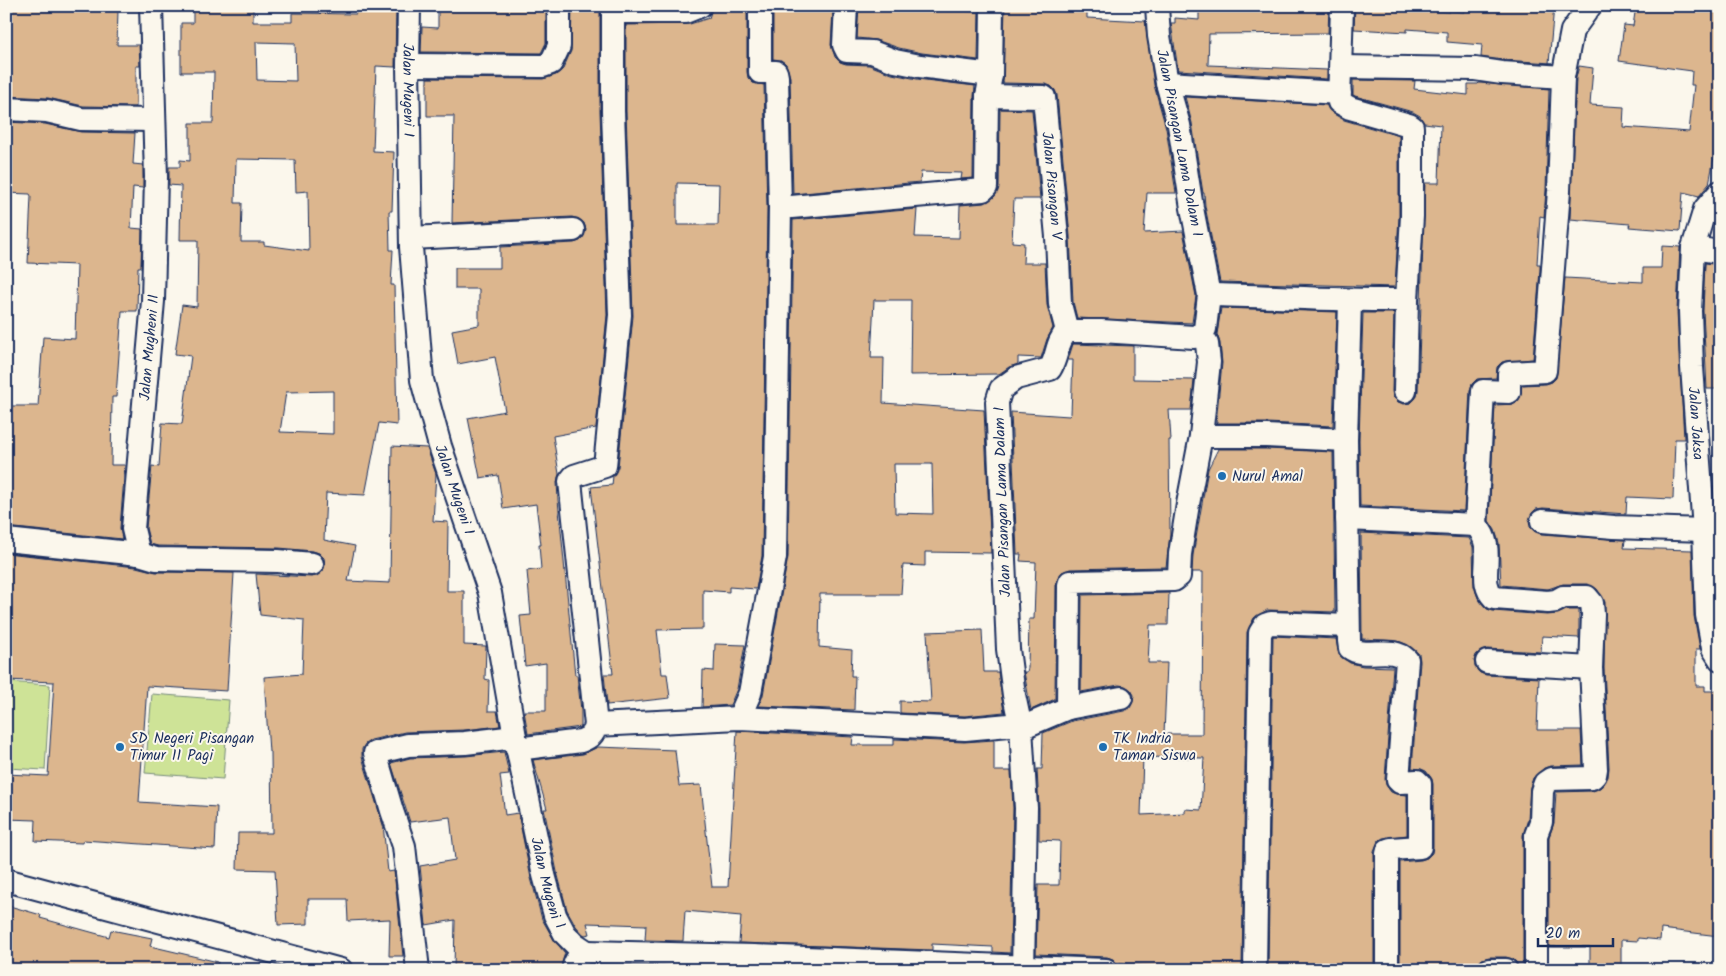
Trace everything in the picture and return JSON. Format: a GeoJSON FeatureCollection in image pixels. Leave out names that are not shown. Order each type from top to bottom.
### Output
{"type":"FeatureCollection","features":[{"type":"Feature","properties":{"kind":"street","name":"Jalan Mugheni II"},"geometry":{"type":"LineString","coordinates":[[139,554],[132,529],[153,301],[156,177],[151,6]]}},
{"type":"Feature","properties":{"kind":"street","name":"Jalan Mugeni I"},"geometry":{"type":"LineString","coordinates":[[409,6],[408,65],[411,238],[422,380],[440,446],[490,593],[516,743],[544,875],[555,915],[565,934],[587,952]]}},
{"type":"Feature","properties":{"kind":"street"},"geometry":{"type":"LineString","coordinates":[[408,65],[543,66],[551,63],[558,46],[559,6]]}},
{"type":"Feature","properties":{"kind":"street"},"geometry":{"type":"LineString","coordinates":[[418,970],[404,846],[375,753],[408,745],[581,740],[589,738],[595,732],[596,725],[570,481],[574,476],[605,466],[620,315],[613,111],[613,9],[685,12],[700,6]]}},
{"type":"Feature","properties":{"kind":"street"},"geometry":{"type":"LineString","coordinates":[[739,718],[750,693],[775,557],[780,208],[777,77],[776,72],[760,72],[760,6]]}},
{"type":"Feature","properties":{"kind":"street"},"geometry":{"type":"LineString","coordinates":[[846,6],[844,45],[847,51],[872,52],[894,60],[989,86]]}},
{"type":"Feature","properties":{"kind":"street"},"geometry":{"type":"LineString","coordinates":[[780,208],[983,190],[987,183],[992,6]]}},
{"type":"Feature","properties":{"kind":"street","name":"Jalan Pisangan Lama Dalam I"},"geometry":{"type":"LineString","coordinates":[[1157,6],[1159,36],[1167,83],[1178,124],[1209,295],[1205,328],[1201,334]]}},
{"type":"Feature","properties":{"kind":"street"},"geometry":{"type":"LineString","coordinates":[[1342,6],[1339,102],[1350,108],[1412,127],[1412,216],[1407,300],[1405,391]]}},
{"type":"Feature","properties":{"kind":"street"},"geometry":{"type":"LineString","coordinates":[[1536,970],[1536,835],[1541,822],[1542,791],[1545,783],[1551,779],[1592,778],[1595,775],[1596,769],[1591,668],[1592,603],[1587,597],[1563,597],[1556,601],[1548,602],[1494,598],[1488,592],[1487,544],[1482,532],[1476,525],[1483,392],[1509,392],[1509,373],[1545,370],[1559,192],[1563,77],[1572,31],[1590,6]]}},
{"type":"Feature","properties":{"kind":"street"},"geometry":{"type":"LineString","coordinates":[[1341,67],[1475,69],[1563,77]]}},
{"type":"Feature","properties":{"kind":"street"},"geometry":{"type":"LineString","coordinates":[[1167,83],[1340,93]]}},
{"type":"Feature","properties":{"kind":"street","name":"Jalan Pisangan V"},"geometry":{"type":"LineString","coordinates":[[989,86],[1044,97],[1057,237],[1060,304],[1067,331]]}},
{"type":"Feature","properties":{"kind":"street"},"geometry":{"type":"LineString","coordinates":[[6,109],[47,111],[81,119],[154,120]]}},
{"type":"Feature","properties":{"kind":"street","name":"Jalan Jaksa"},"geometry":{"type":"LineString","coordinates":[[1720,192],[1705,209],[1693,248],[1690,311],[1693,386],[1704,530],[1707,615],[1712,648],[1720,659]]}},
{"type":"Feature","properties":{"kind":"street"},"geometry":{"type":"LineString","coordinates":[[411,238],[573,230]]}},
{"type":"Feature","properties":{"kind":"street"},"geometry":{"type":"LineString","coordinates":[[1693,248],[1720,252]]}},
{"type":"Feature","properties":{"kind":"street"},"geometry":{"type":"LineString","coordinates":[[1209,295],[1350,301],[1407,300]]}},
{"type":"Feature","properties":{"kind":"street"},"geometry":{"type":"LineString","coordinates":[[1350,301],[1346,440],[1348,641],[1352,650],[1358,652],[1394,652],[1404,656],[1407,660],[1398,780],[1400,782],[1417,781],[1420,784],[1420,844],[1418,847],[1391,849],[1388,850],[1387,854],[1387,970]]}},
{"type":"Feature","properties":{"kind":"street"},"geometry":{"type":"LineString","coordinates":[[1067,331],[1101,331],[1194,337],[1201,334],[1207,344],[1209,362],[1202,436],[1188,504],[1178,578],[1174,580],[1070,582],[1068,708]]}},
{"type":"Feature","properties":{"kind":"street","name":"Jalan Pisangan Lama Dalam I"},"geometry":{"type":"LineString","coordinates":[[1023,969],[1026,808],[1021,726],[1008,649],[997,402],[1002,389],[1016,378],[1050,369],[1056,359],[1060,339],[1067,331]]}},
{"type":"Feature","properties":{"kind":"street"},"geometry":{"type":"LineString","coordinates":[[1202,436],[1266,436],[1346,440]]}},
{"type":"Feature","properties":{"kind":"street"},"geometry":{"type":"LineString","coordinates":[[1348,519],[1476,525]]}},
{"type":"Feature","properties":{"kind":"street"},"geometry":{"type":"LineString","coordinates":[[1542,521],[1614,527],[1704,530]]}},
{"type":"Feature","properties":{"kind":"street"},"geometry":{"type":"LineString","coordinates":[[6,540],[139,554],[156,558],[278,561],[312,564]]}},
{"type":"Feature","properties":{"kind":"street"},"geometry":{"type":"LineString","coordinates":[[1254,970],[1260,632],[1265,625],[1271,624],[1348,626]]}},
{"type":"Feature","properties":{"kind":"street"},"geometry":{"type":"LineString","coordinates":[[1487,662],[1591,668]]}},
{"type":"Feature","properties":{"kind":"street"},"geometry":{"type":"LineString","coordinates":[[596,725],[739,718],[965,729],[1021,726],[1068,708],[1121,698]]}},
{"type":"Feature","properties":{"kind":"street"},"geometry":{"type":"LineString","coordinates":[[6,880],[341,970]]}},
{"type":"Feature","properties":{"kind":"street"},"geometry":{"type":"LineString","coordinates":[[573,970],[574,963],[580,955],[587,952],[754,963],[1106,970]]}},
{"type":"Feature","properties":{"kind":"street"},"geometry":{"type":"LineString","coordinates":[[1489,970],[1506,970]]}},
{"type":"Feature","properties":{"kind":"green space"},"geometry":{"type":"Polygon","coordinates":[[[6,682],[50,685],[45,770],[6,768],[6,682]]]}},
{"type":"Feature","properties":{"kind":"green space"},"geometry":{"type":"Polygon","coordinates":[[[152,694],[229,700],[223,779],[145,773],[152,694]]]}},
{"type":"Feature","properties":{"kind":"building"},"geometry":{"type":"Polygon","coordinates":[[[6,6],[118,10],[117,45],[139,45],[140,66],[136,66],[136,107],[83,106],[48,98],[6,96],[6,6]]]}},
{"type":"Feature","properties":{"kind":"building"},"geometry":{"type":"Polygon","coordinates":[[[193,6],[253,6],[253,22],[292,22],[292,13],[356,14],[356,6],[396,6],[395,67],[376,66],[373,151],[394,152],[392,211],[389,211],[390,250],[393,250],[391,285],[394,285],[397,425],[379,423],[365,495],[326,493],[324,540],[355,546],[348,581],[390,583],[392,446],[427,448],[436,474],[433,521],[448,522],[447,591],[464,591],[464,645],[486,646],[485,679],[489,680],[488,711],[497,711],[500,726],[464,730],[405,732],[371,740],[362,749],[362,757],[383,825],[388,872],[394,871],[403,956],[389,956],[390,919],[348,921],[347,899],[308,899],[308,924],[278,925],[275,870],[237,869],[238,833],[272,833],[271,752],[269,752],[264,677],[302,674],[304,620],[260,615],[256,574],[317,576],[323,571],[325,565],[324,558],[319,553],[313,551],[279,548],[158,546],[150,544],[146,528],[152,466],[159,467],[162,423],[182,424],[191,356],[175,354],[182,305],[197,307],[198,240],[180,240],[181,186],[169,185],[169,167],[180,167],[180,160],[190,161],[190,123],[213,123],[214,72],[181,72],[181,23],[193,23],[193,6]],[[256,42],[257,80],[296,81],[295,43],[256,42]],[[236,159],[235,203],[242,203],[241,242],[264,242],[264,245],[309,251],[308,191],[296,192],[295,160],[236,159]],[[333,391],[286,392],[280,432],[333,434],[333,391]]]}},
{"type":"Feature","properties":{"kind":"building"},"geometry":{"type":"Polygon","coordinates":[[[438,6],[546,6],[546,43],[541,53],[421,52],[422,27],[438,28],[438,6]]]}},
{"type":"Feature","properties":{"kind":"building"},"geometry":{"type":"Polygon","coordinates":[[[572,6],[600,6],[600,111],[607,315],[596,428],[553,436],[559,474],[557,482],[558,500],[575,675],[577,675],[581,710],[581,727],[528,734],[524,711],[546,711],[546,663],[525,666],[520,616],[531,615],[527,571],[541,569],[539,545],[541,545],[536,504],[503,509],[498,475],[480,478],[468,418],[505,411],[495,357],[458,364],[452,330],[479,325],[479,289],[455,289],[455,268],[500,268],[500,247],[574,243],[580,241],[586,229],[584,223],[572,217],[452,223],[454,116],[427,116],[427,78],[543,79],[556,75],[563,69],[571,51],[572,6]]]}},
{"type":"Feature","properties":{"kind":"building"},"geometry":{"type":"Polygon","coordinates":[[[713,6],[747,6],[748,78],[753,83],[764,85],[767,208],[762,556],[756,589],[729,587],[729,592],[703,590],[703,629],[657,630],[662,674],[667,674],[670,698],[607,705],[604,674],[613,674],[591,487],[612,485],[613,476],[618,467],[633,316],[626,111],[626,25],[690,24],[709,18],[713,6]],[[677,183],[677,225],[718,225],[719,184],[677,183]]]}},
{"type":"Feature","properties":{"kind":"building"},"geometry":{"type":"Polygon","coordinates":[[[859,6],[927,6],[927,10],[979,12],[978,60],[922,53],[876,40],[857,38],[859,6]]]}},
{"type":"Feature","properties":{"kind":"building"},"geometry":{"type":"Polygon","coordinates":[[[1005,6],[1087,6],[1087,18],[1145,21],[1154,85],[1166,128],[1176,193],[1147,193],[1144,233],[1183,231],[1196,296],[1192,323],[1077,318],[1073,302],[1070,236],[1057,95],[1051,86],[1045,84],[1003,83],[1005,6]]]}},
{"type":"Feature","properties":{"kind":"building"},"geometry":{"type":"Polygon","coordinates":[[[1199,6],[1329,6],[1328,33],[1209,34],[1208,65],[1327,70],[1327,79],[1178,70],[1171,23],[1175,23],[1175,18],[1199,20],[1199,6]]]}},
{"type":"Feature","properties":{"kind":"building"},"geometry":{"type":"Polygon","coordinates":[[[1355,6],[1409,6],[1408,9],[1464,12],[1464,6],[1554,6],[1549,63],[1481,57],[1482,45],[1447,42],[1447,32],[1407,29],[1407,32],[1354,29],[1355,6]]]}},
{"type":"Feature","properties":{"kind":"building"},"geometry":{"type":"Polygon","coordinates":[[[1636,6],[1720,6],[1720,143],[1717,142],[1709,184],[1699,196],[1683,192],[1680,231],[1629,227],[1630,224],[1570,219],[1576,78],[1579,66],[1593,68],[1590,105],[1624,107],[1623,127],[1689,132],[1694,85],[1691,85],[1692,71],[1619,61],[1624,25],[1633,26],[1636,6]]]}},
{"type":"Feature","properties":{"kind":"building"},"geometry":{"type":"Polygon","coordinates":[[[773,7],[833,10],[831,45],[835,57],[840,62],[869,65],[892,74],[917,79],[975,86],[973,178],[961,179],[962,173],[921,172],[920,182],[793,194],[790,77],[786,64],[781,60],[773,59],[773,7]]]}},
{"type":"Feature","properties":{"kind":"building"},"geometry":{"type":"Polygon","coordinates":[[[1353,80],[1415,81],[1414,89],[1468,95],[1468,84],[1479,83],[1549,89],[1546,190],[1544,217],[1540,216],[1537,264],[1540,264],[1540,270],[1533,359],[1502,362],[1497,367],[1496,378],[1477,379],[1472,384],[1470,390],[1464,511],[1360,506],[1359,440],[1363,313],[1394,313],[1393,397],[1398,402],[1404,404],[1411,403],[1416,398],[1418,391],[1425,183],[1439,183],[1441,125],[1424,123],[1420,116],[1413,112],[1353,95],[1353,80]]]}},
{"type":"Feature","properties":{"kind":"building"},"geometry":{"type":"Polygon","coordinates":[[[1185,97],[1327,105],[1332,113],[1344,120],[1399,136],[1399,216],[1395,287],[1220,282],[1205,206],[1192,123],[1185,97]]]}},
{"type":"Feature","properties":{"kind":"building"},"geometry":{"type":"Polygon","coordinates":[[[1000,109],[1032,110],[1040,199],[1014,199],[1012,242],[1024,243],[1023,263],[1045,263],[1047,305],[1053,328],[1041,358],[1018,357],[1018,364],[1009,367],[999,374],[910,375],[911,300],[874,300],[871,358],[884,358],[883,403],[984,410],[991,553],[925,552],[925,566],[903,565],[901,594],[820,594],[819,647],[852,650],[851,676],[855,676],[854,710],[759,706],[763,695],[788,557],[793,220],[917,209],[915,237],[959,238],[960,205],[985,203],[995,196],[999,188],[1000,109]],[[894,464],[895,513],[933,514],[932,464],[894,464]]]}},
{"type":"Feature","properties":{"kind":"building"},"geometry":{"type":"Polygon","coordinates":[[[6,122],[45,124],[81,132],[135,133],[133,164],[143,165],[143,188],[133,187],[131,228],[142,229],[141,267],[138,267],[137,311],[122,311],[116,397],[112,397],[111,465],[125,465],[120,528],[122,539],[6,527],[6,406],[38,406],[43,337],[75,339],[77,265],[28,263],[31,196],[30,194],[6,193],[6,122]]]}},
{"type":"Feature","properties":{"kind":"building"},"geometry":{"type":"Polygon","coordinates":[[[1662,246],[1680,247],[1677,311],[1684,439],[1675,439],[1673,499],[1627,497],[1626,514],[1536,509],[1529,520],[1530,527],[1541,534],[1625,540],[1624,548],[1692,550],[1694,616],[1700,649],[1696,649],[1696,686],[1705,686],[1705,691],[1720,691],[1719,936],[1661,929],[1660,940],[1638,938],[1638,941],[1621,940],[1621,966],[1590,966],[1590,947],[1549,947],[1549,837],[1554,823],[1556,792],[1593,791],[1601,787],[1608,777],[1604,668],[1605,602],[1597,589],[1587,584],[1563,584],[1548,589],[1501,585],[1499,543],[1495,530],[1489,521],[1495,405],[1515,404],[1520,398],[1522,385],[1546,384],[1556,378],[1565,278],[1643,282],[1643,268],[1661,268],[1662,246]]]}},
{"type":"Feature","properties":{"kind":"building"},"geometry":{"type":"Polygon","coordinates":[[[1705,263],[1720,265],[1720,389],[1707,389],[1703,311],[1705,263]]]}},
{"type":"Feature","properties":{"kind":"building"},"geometry":{"type":"Polygon","coordinates":[[[1221,308],[1337,312],[1333,426],[1216,423],[1222,363],[1217,334],[1221,308]]]}},
{"type":"Feature","properties":{"kind":"building"},"geometry":{"type":"Polygon","coordinates":[[[1073,344],[1133,346],[1133,379],[1194,380],[1191,410],[1169,410],[1171,440],[1169,440],[1170,535],[1166,567],[1070,569],[1062,572],[1056,585],[1055,699],[1031,710],[1024,672],[1027,672],[1028,668],[1029,619],[1034,619],[1036,562],[1020,561],[1021,554],[1017,554],[1011,412],[1069,416],[1071,414],[1073,360],[1068,360],[1073,344]]]}},
{"type":"Feature","properties":{"kind":"building"},"geometry":{"type":"Polygon","coordinates":[[[1218,449],[1333,452],[1335,612],[1267,610],[1254,618],[1247,632],[1242,969],[1134,965],[1117,963],[1107,957],[1036,954],[1038,885],[1059,885],[1060,841],[1039,840],[1037,769],[1042,769],[1043,733],[1072,721],[1124,711],[1130,708],[1134,695],[1125,686],[1119,685],[1081,692],[1082,595],[1169,593],[1168,625],[1150,625],[1148,663],[1167,663],[1164,734],[1202,734],[1203,572],[1192,572],[1193,555],[1208,469],[1218,449]],[[1143,757],[1141,815],[1185,813],[1185,809],[1201,810],[1204,758],[1143,757]]]}},
{"type":"Feature","properties":{"kind":"building"},"geometry":{"type":"Polygon","coordinates":[[[1361,533],[1469,538],[1473,547],[1474,586],[1478,598],[1487,609],[1547,615],[1558,614],[1566,610],[1579,610],[1579,638],[1542,636],[1541,652],[1487,649],[1476,655],[1474,661],[1480,673],[1486,675],[1539,678],[1537,730],[1581,730],[1583,765],[1544,768],[1533,778],[1530,787],[1528,819],[1523,835],[1523,964],[1518,964],[1513,959],[1506,957],[1489,957],[1482,959],[1476,968],[1400,968],[1400,862],[1421,860],[1427,858],[1432,853],[1433,784],[1426,771],[1412,768],[1419,654],[1408,645],[1398,641],[1362,639],[1361,533]]]}},
{"type":"Feature","properties":{"kind":"building"},"geometry":{"type":"Polygon","coordinates":[[[1718,550],[1720,550],[1720,604],[1718,550]]]}},
{"type":"Feature","properties":{"kind":"building"},"geometry":{"type":"Polygon","coordinates":[[[6,553],[136,567],[156,572],[234,573],[227,691],[147,686],[139,802],[217,807],[215,849],[83,840],[82,843],[35,841],[36,820],[6,819],[6,774],[48,776],[54,682],[6,680],[6,553]]]}},
{"type":"Feature","properties":{"kind":"building"},"geometry":{"type":"Polygon","coordinates":[[[982,630],[984,672],[998,672],[1004,712],[965,716],[900,713],[900,701],[931,702],[927,632],[982,630]]]}},
{"type":"Feature","properties":{"kind":"building"},"geometry":{"type":"Polygon","coordinates":[[[1273,636],[1336,639],[1339,655],[1350,663],[1363,666],[1393,667],[1385,779],[1386,785],[1391,792],[1407,795],[1407,835],[1383,838],[1378,841],[1374,851],[1374,968],[1319,970],[1268,968],[1273,636]]]}},
{"type":"Feature","properties":{"kind":"building"},"geometry":{"type":"Polygon","coordinates":[[[715,644],[745,645],[737,689],[730,705],[702,707],[703,670],[714,671],[715,644]]]}},
{"type":"Feature","properties":{"kind":"building"},"geometry":{"type":"Polygon","coordinates":[[[737,731],[853,737],[852,745],[894,745],[894,739],[964,742],[994,740],[994,771],[1011,771],[1013,808],[1010,953],[993,952],[993,947],[932,944],[932,950],[739,943],[741,916],[685,911],[683,941],[645,940],[646,925],[587,923],[590,934],[583,934],[567,910],[544,809],[547,809],[533,760],[583,754],[598,747],[675,750],[679,786],[701,785],[712,887],[728,887],[737,731]]]}},
{"type":"Feature","properties":{"kind":"building"},"geometry":{"type":"Polygon","coordinates":[[[504,752],[509,774],[500,775],[505,815],[518,813],[531,878],[542,919],[554,940],[565,953],[560,970],[454,970],[455,920],[426,925],[420,866],[455,860],[450,817],[410,822],[391,763],[410,758],[466,756],[504,752]]]}},
{"type":"Feature","properties":{"kind":"building"},"geometry":{"type":"Polygon","coordinates":[[[6,905],[41,915],[40,918],[109,937],[111,930],[152,938],[150,946],[218,962],[217,970],[6,970],[6,905]]]}},
{"type":"Feature","properties":{"kind":"place","name":"Nurul Amal"},"geometry":{"type":"Point","coordinates":[1222,476]}},
{"type":"Feature","properties":{"kind":"place","name":"SD Negeri Pisangan Timur 11 Pagi"},"geometry":{"type":"Point","coordinates":[120,747]}},
{"type":"Feature","properties":{"kind":"place","name":"TK Indria Taman Siswa"},"geometry":{"type":"Point","coordinates":[1103,747]}}]}
